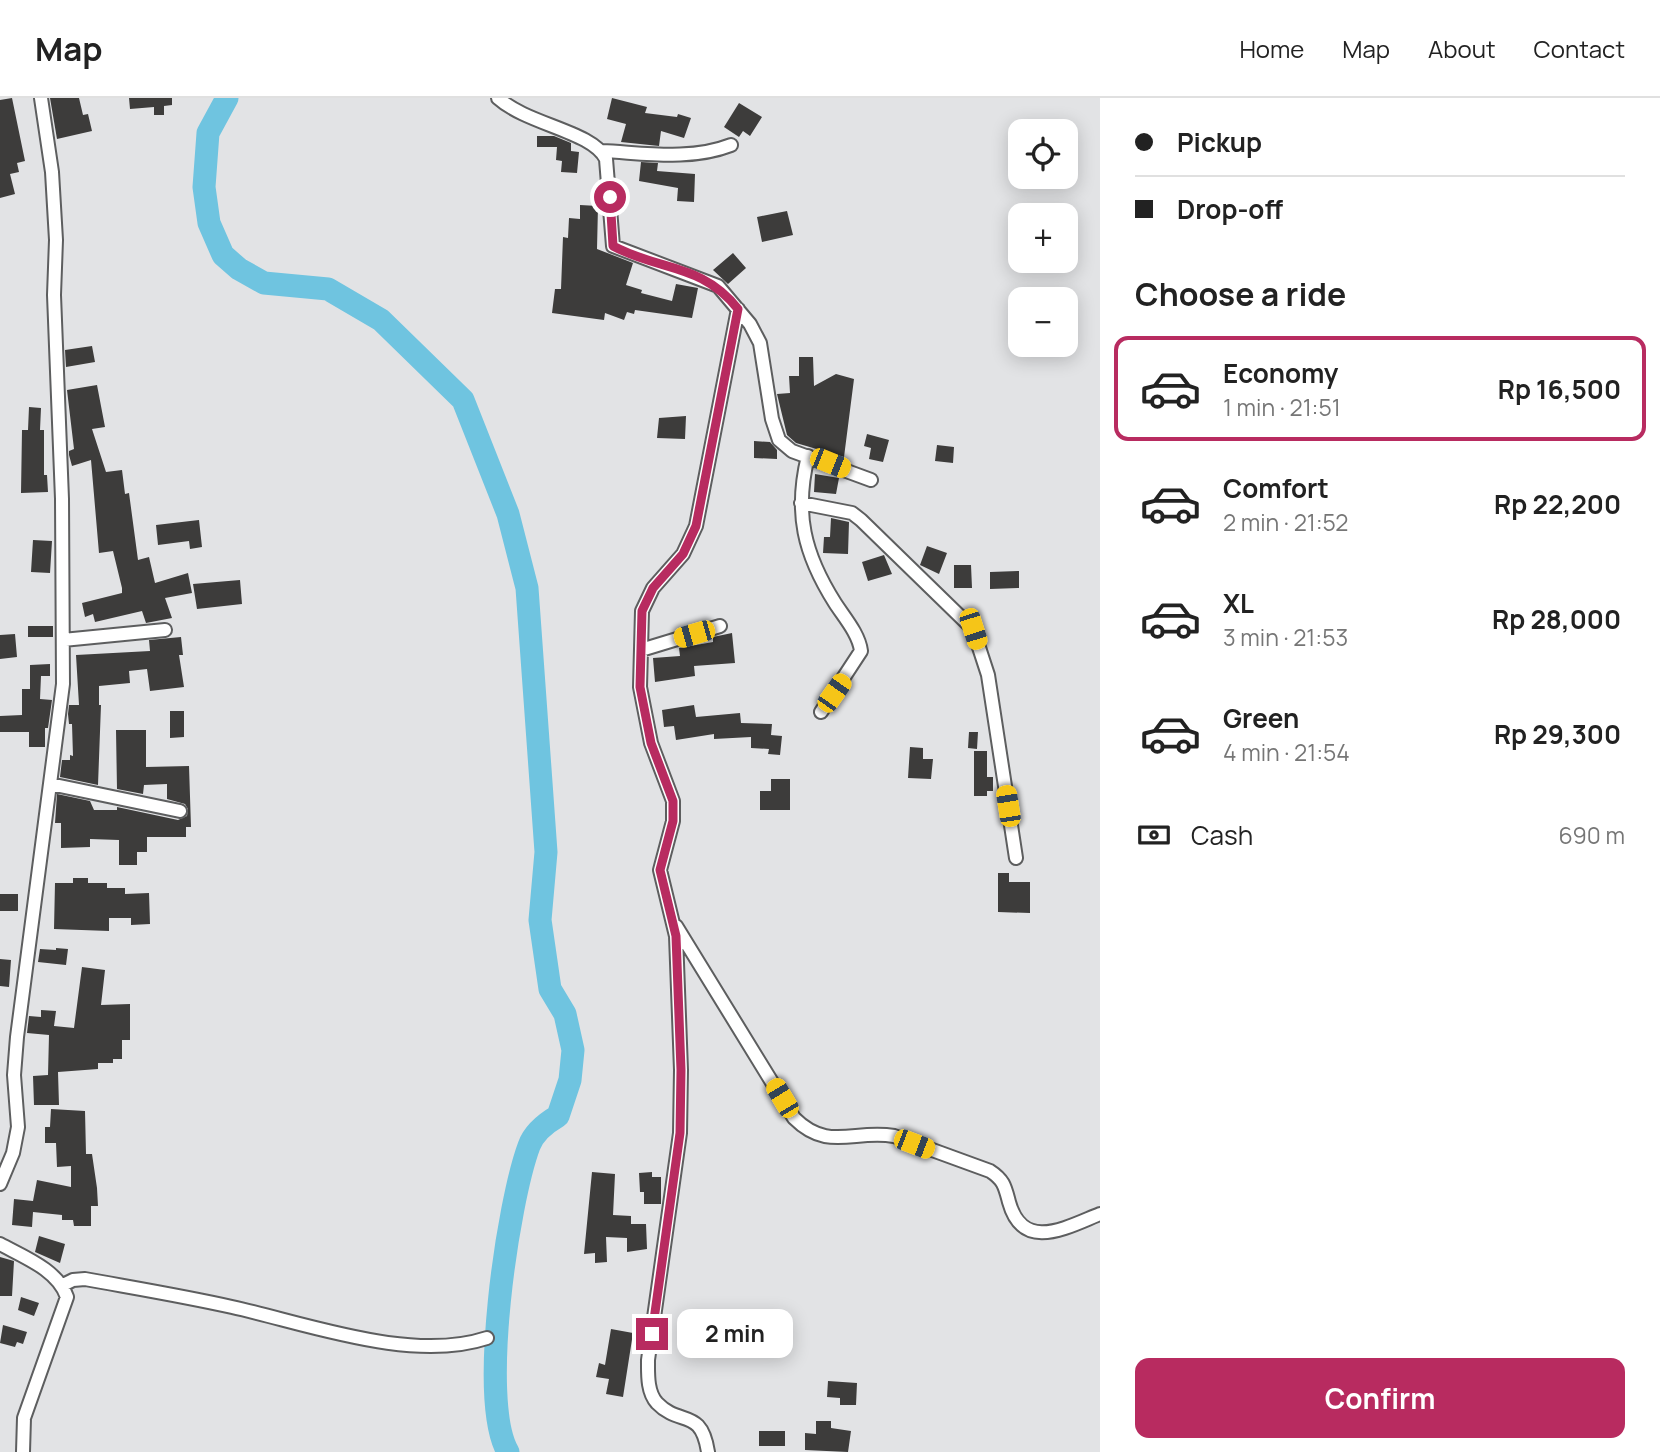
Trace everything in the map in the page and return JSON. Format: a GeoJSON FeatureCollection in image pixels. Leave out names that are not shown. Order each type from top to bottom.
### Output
{"type":"FeatureCollection","features":[{"type":"Feature","properties":{"kind":"street"},"geometry":{"type":"LineString","coordinates":[[0,1184],[13,1153],[18,1127],[14,1075],[17,1037],[63,684],[62,499],[54,295],[56,240],[52,172],[41,98]]}},
{"type":"Feature","properties":{"kind":"street"},"geometry":{"type":"LineString","coordinates":[[498,98],[515,112],[590,140],[602,151],[609,184],[613,246],[702,277],[718,286],[738,309],[760,343],[775,433],[786,447],[871,480]]}},
{"type":"Feature","properties":{"kind":"street"},"geometry":{"type":"LineString","coordinates":[[602,151],[690,155],[712,153],[731,145]]}},
{"type":"Feature","properties":{"kind":"street"},"geometry":{"type":"LineString","coordinates":[[708,1452],[705,1434],[699,1424],[657,1402],[649,1386],[648,1360],[680,1133],[676,936],[660,870],[673,821],[673,801],[651,743],[640,687],[644,602],[683,554],[696,526],[738,309]]}},
{"type":"Feature","properties":{"kind":"street"},"geometry":{"type":"LineString","coordinates":[[808,456],[800,516],[819,577],[854,632],[861,651],[821,712]]}},
{"type":"Feature","properties":{"kind":"street"},"geometry":{"type":"LineString","coordinates":[[801,503],[852,513],[973,629],[988,675],[1016,858]]}},
{"type":"Feature","properties":{"kind":"street"},"geometry":{"type":"LineString","coordinates":[[641,650],[720,626]]}},
{"type":"Feature","properties":{"kind":"street"},"geometry":{"type":"LineString","coordinates":[[63,640],[165,630]]}},
{"type":"Feature","properties":{"kind":"street"},"geometry":{"type":"LineString","coordinates":[[50,784],[180,811]]}},
{"type":"Feature","properties":{"kind":"street"},"geometry":{"type":"LineString","coordinates":[[671,917],[794,1118],[805,1129],[833,1138],[881,1134],[894,1136],[990,1171],[1000,1177],[1006,1188],[1013,1215],[1032,1232],[1041,1234],[1055,1231],[1100,1214]]}},
{"type":"Feature","properties":{"kind":"street"},"geometry":{"type":"LineString","coordinates":[[0,1244],[30,1259],[63,1285],[67,1297],[23,1418],[23,1452]]}},
{"type":"Feature","properties":{"kind":"street"},"geometry":{"type":"LineString","coordinates":[[63,1285],[85,1279],[196,1299],[394,1344],[462,1346],[487,1338]]}},
{"type":"Feature","properties":{"kind":"building"},"geometry":{"type":"Polygon","coordinates":[[[12,98],[25,161],[17,163],[19,172],[10,174],[15,194],[0,198],[0,100],[12,98]]]}},
{"type":"Feature","properties":{"kind":"building"},"geometry":{"type":"Polygon","coordinates":[[[50,98],[79,98],[83,115],[88,114],[92,131],[57,139],[50,98]]]}},
{"type":"Feature","properties":{"kind":"building"},"geometry":{"type":"Polygon","coordinates":[[[129,98],[172,98],[172,105],[164,106],[164,115],[154,115],[154,107],[130,109],[129,98]]]}},
{"type":"Feature","properties":{"kind":"building"},"geometry":{"type":"Polygon","coordinates":[[[612,98],[647,107],[645,113],[677,117],[678,114],[691,118],[684,138],[661,131],[659,146],[621,142],[626,124],[607,119],[612,98]]]}},
{"type":"Feature","properties":{"kind":"building"},"geometry":{"type":"Polygon","coordinates":[[[739,103],[762,117],[750,136],[743,131],[739,137],[724,127],[739,103]]]}},
{"type":"Feature","properties":{"kind":"building"},"geometry":{"type":"Polygon","coordinates":[[[537,136],[554,136],[571,143],[571,151],[579,152],[577,173],[561,172],[562,161],[556,160],[557,147],[537,147],[537,136]]]}},
{"type":"Feature","properties":{"kind":"building"},"geometry":{"type":"Polygon","coordinates":[[[641,162],[658,163],[657,171],[695,174],[694,202],[677,201],[678,188],[639,181],[641,162]]]}},
{"type":"Feature","properties":{"kind":"building"},"geometry":{"type":"Polygon","coordinates":[[[580,205],[598,206],[597,249],[633,263],[626,285],[642,290],[641,293],[672,301],[676,284],[698,288],[692,318],[635,310],[634,314],[627,312],[624,320],[605,313],[604,320],[552,313],[555,289],[561,289],[563,237],[568,238],[569,218],[580,219],[580,205]]]}},
{"type":"Feature","properties":{"kind":"building"},"geometry":{"type":"Polygon","coordinates":[[[787,211],[793,235],[762,242],[757,217],[787,211]]]}},
{"type":"Feature","properties":{"kind":"building"},"geometry":{"type":"Polygon","coordinates":[[[733,253],[746,268],[728,284],[713,270],[733,253]]]}},
{"type":"Feature","properties":{"kind":"building"},"geometry":{"type":"Polygon","coordinates":[[[92,346],[95,362],[66,367],[65,350],[92,346]]]}},
{"type":"Feature","properties":{"kind":"building"},"geometry":{"type":"Polygon","coordinates":[[[799,357],[813,357],[814,386],[836,374],[854,379],[844,457],[796,443],[787,435],[777,394],[790,393],[789,376],[799,376],[799,357]]]}},
{"type":"Feature","properties":{"kind":"building"},"geometry":{"type":"Polygon","coordinates":[[[97,385],[105,427],[92,429],[106,472],[122,470],[125,494],[129,493],[138,560],[149,557],[155,583],[188,573],[192,593],[165,598],[172,618],[146,623],[142,611],[95,622],[93,614],[85,617],[82,603],[122,593],[113,551],[99,553],[91,460],[72,466],[69,455],[69,451],[74,449],[67,390],[97,385]]]}},
{"type":"Feature","properties":{"kind":"building"},"geometry":{"type":"Polygon","coordinates":[[[29,407],[41,408],[40,430],[44,430],[44,475],[47,475],[48,492],[21,493],[22,430],[28,430],[29,407]]]}},
{"type":"Feature","properties":{"kind":"building"},"geometry":{"type":"Polygon","coordinates":[[[686,416],[685,439],[657,438],[659,418],[686,416]]]}},
{"type":"Feature","properties":{"kind":"building"},"geometry":{"type":"Polygon","coordinates":[[[867,434],[889,440],[883,462],[869,459],[871,448],[864,446],[867,434]]]}},
{"type":"Feature","properties":{"kind":"building"},"geometry":{"type":"Polygon","coordinates":[[[754,441],[770,442],[777,450],[777,459],[754,458],[754,441]]]}},
{"type":"Feature","properties":{"kind":"building"},"geometry":{"type":"Polygon","coordinates":[[[937,445],[954,447],[953,463],[935,461],[937,445]]]}},
{"type":"Feature","properties":{"kind":"building"},"geometry":{"type":"Polygon","coordinates":[[[815,474],[839,478],[836,494],[814,492],[815,474]]]}},
{"type":"Feature","properties":{"kind":"building"},"geometry":{"type":"Polygon","coordinates":[[[831,518],[849,522],[848,554],[823,553],[824,537],[830,537],[831,518]]]}},
{"type":"Feature","properties":{"kind":"building"},"geometry":{"type":"Polygon","coordinates":[[[199,520],[202,547],[190,549],[189,541],[158,545],[156,525],[199,520]]]}},
{"type":"Feature","properties":{"kind":"building"},"geometry":{"type":"Polygon","coordinates":[[[33,540],[52,541],[50,573],[31,572],[33,540]]]}},
{"type":"Feature","properties":{"kind":"building"},"geometry":{"type":"Polygon","coordinates":[[[927,546],[947,553],[939,574],[920,565],[927,546]]]}},
{"type":"Feature","properties":{"kind":"building"},"geometry":{"type":"Polygon","coordinates":[[[884,555],[892,574],[868,581],[862,562],[884,555]]]}},
{"type":"Feature","properties":{"kind":"building"},"geometry":{"type":"Polygon","coordinates":[[[954,565],[971,565],[972,588],[954,588],[954,565]]]}},
{"type":"Feature","properties":{"kind":"building"},"geometry":{"type":"Polygon","coordinates":[[[1019,571],[1019,588],[990,589],[990,572],[1019,571]]]}},
{"type":"Feature","properties":{"kind":"building"},"geometry":{"type":"Polygon","coordinates":[[[240,580],[242,604],[197,609],[193,584],[240,580]]]}},
{"type":"Feature","properties":{"kind":"building"},"geometry":{"type":"Polygon","coordinates":[[[28,626],[53,626],[53,637],[28,637],[28,626]]]}},
{"type":"Feature","properties":{"kind":"building"},"geometry":{"type":"Polygon","coordinates":[[[732,633],[735,663],[694,666],[695,676],[655,682],[653,658],[680,656],[679,648],[713,642],[713,637],[732,633]]]}},
{"type":"Feature","properties":{"kind":"building"},"geometry":{"type":"Polygon","coordinates":[[[15,634],[17,657],[0,659],[0,635],[15,634]]]}},
{"type":"Feature","properties":{"kind":"building"},"geometry":{"type":"Polygon","coordinates":[[[181,637],[183,655],[179,655],[184,687],[150,691],[147,669],[129,671],[130,683],[99,686],[101,705],[98,785],[60,777],[62,760],[70,760],[70,755],[73,756],[72,724],[69,724],[68,714],[69,705],[79,705],[76,655],[150,651],[149,640],[181,637]]]}},
{"type":"Feature","properties":{"kind":"building"},"geometry":{"type":"Polygon","coordinates":[[[50,664],[50,676],[41,676],[40,699],[52,700],[48,728],[45,728],[45,747],[29,747],[29,732],[0,732],[0,716],[22,715],[22,689],[30,689],[30,665],[50,664]]]}},
{"type":"Feature","properties":{"kind":"building"},"geometry":{"type":"Polygon","coordinates":[[[694,705],[696,717],[740,713],[741,723],[772,724],[771,735],[782,736],[780,755],[768,754],[769,749],[751,748],[751,737],[714,739],[714,734],[676,740],[674,726],[664,727],[662,710],[694,705]]]}},
{"type":"Feature","properties":{"kind":"building"},"geometry":{"type":"Polygon","coordinates":[[[170,711],[184,711],[184,737],[170,738],[170,711]]]}},
{"type":"Feature","properties":{"kind":"building"},"geometry":{"type":"Polygon","coordinates":[[[116,730],[146,730],[146,767],[189,766],[191,827],[186,827],[186,837],[147,837],[147,852],[137,852],[137,865],[119,865],[119,840],[90,839],[90,847],[61,848],[61,823],[55,823],[57,794],[90,801],[94,810],[117,810],[117,807],[178,820],[187,816],[188,809],[185,804],[167,799],[167,784],[144,785],[143,794],[117,789],[116,730]]]}},
{"type":"Feature","properties":{"kind":"building"},"geometry":{"type":"Polygon","coordinates":[[[969,732],[978,732],[977,749],[968,748],[969,732]]]}},
{"type":"Feature","properties":{"kind":"building"},"geometry":{"type":"Polygon","coordinates":[[[910,747],[923,748],[923,759],[933,759],[931,779],[908,778],[910,747]]]}},
{"type":"Feature","properties":{"kind":"building"},"geometry":{"type":"Polygon","coordinates":[[[974,751],[987,751],[987,777],[993,777],[993,791],[987,791],[987,796],[974,796],[974,751]]]}},
{"type":"Feature","properties":{"kind":"building"},"geometry":{"type":"Polygon","coordinates":[[[771,779],[790,779],[790,810],[760,810],[760,791],[771,791],[771,779]]]}},
{"type":"Feature","properties":{"kind":"building"},"geometry":{"type":"Polygon","coordinates":[[[998,873],[1009,873],[1009,882],[1030,882],[1030,913],[998,912],[998,873]]]}},
{"type":"Feature","properties":{"kind":"building"},"geometry":{"type":"Polygon","coordinates":[[[73,878],[88,878],[88,883],[107,883],[107,888],[125,888],[125,894],[149,893],[150,924],[131,925],[131,918],[109,918],[109,931],[54,929],[55,883],[73,883],[73,878]]]}},
{"type":"Feature","properties":{"kind":"building"},"geometry":{"type":"Polygon","coordinates":[[[0,894],[18,894],[18,911],[0,911],[0,894]]]}},
{"type":"Feature","properties":{"kind":"building"},"geometry":{"type":"Polygon","coordinates":[[[40,949],[68,949],[66,965],[38,962],[40,949]]]}},
{"type":"Feature","properties":{"kind":"building"},"geometry":{"type":"Polygon","coordinates":[[[0,959],[11,960],[9,987],[0,986],[0,959]]]}},
{"type":"Feature","properties":{"kind":"building"},"geometry":{"type":"Polygon","coordinates":[[[82,967],[105,970],[101,1005],[130,1004],[130,1040],[122,1040],[122,1059],[113,1059],[113,1063],[98,1063],[98,1069],[58,1072],[59,1105],[34,1105],[33,1076],[48,1075],[49,1035],[27,1033],[29,1016],[41,1017],[41,1010],[56,1011],[54,1026],[74,1028],[82,967]]]}},
{"type":"Feature","properties":{"kind":"building"},"geometry":{"type":"Polygon","coordinates":[[[51,1109],[85,1111],[86,1154],[92,1154],[98,1206],[91,1206],[91,1226],[74,1226],[73,1220],[62,1220],[62,1215],[33,1212],[32,1227],[12,1225],[14,1199],[33,1201],[37,1180],[71,1187],[71,1166],[57,1167],[56,1143],[45,1143],[45,1127],[50,1127],[51,1109]]]}},
{"type":"Feature","properties":{"kind":"building"},"geometry":{"type":"Polygon","coordinates":[[[592,1172],[615,1174],[613,1215],[631,1216],[631,1224],[646,1224],[647,1249],[627,1252],[627,1238],[606,1237],[607,1262],[595,1263],[595,1253],[584,1254],[592,1172]]]}},
{"type":"Feature","properties":{"kind":"building"},"geometry":{"type":"Polygon","coordinates":[[[652,1172],[652,1177],[661,1177],[661,1204],[644,1204],[644,1192],[640,1192],[639,1173],[652,1172]]]}},
{"type":"Feature","properties":{"kind":"building"},"geometry":{"type":"Polygon","coordinates":[[[39,1236],[65,1244],[60,1263],[35,1252],[39,1236]]]}},
{"type":"Feature","properties":{"kind":"building"},"geometry":{"type":"Polygon","coordinates":[[[0,1257],[14,1261],[12,1296],[0,1296],[0,1257]]]}},
{"type":"Feature","properties":{"kind":"building"},"geometry":{"type":"Polygon","coordinates":[[[21,1297],[39,1303],[34,1316],[18,1310],[21,1297]]]}},
{"type":"Feature","properties":{"kind":"building"},"geometry":{"type":"Polygon","coordinates":[[[3,1325],[27,1332],[23,1344],[17,1342],[15,1347],[0,1343],[3,1325]]]}},
{"type":"Feature","properties":{"kind":"building"},"geometry":{"type":"Polygon","coordinates":[[[611,1329],[633,1333],[623,1397],[606,1394],[609,1379],[596,1377],[599,1363],[605,1365],[611,1329]]]}},
{"type":"Feature","properties":{"kind":"building"},"geometry":{"type":"Polygon","coordinates":[[[828,1381],[857,1383],[856,1405],[840,1405],[840,1398],[827,1397],[828,1381]]]}},
{"type":"Feature","properties":{"kind":"building"},"geometry":{"type":"Polygon","coordinates":[[[816,1421],[831,1421],[831,1428],[851,1431],[848,1452],[805,1450],[805,1433],[816,1434],[816,1421]]]}},
{"type":"Feature","properties":{"kind":"building"},"geometry":{"type":"Polygon","coordinates":[[[759,1431],[785,1431],[785,1446],[759,1446],[759,1431]]]}},
{"type":"Feature","properties":{"kind":"waterway"},"geometry":{"type":"LineString","coordinates":[[227,98],[208,133],[204,187],[209,223],[223,255],[239,269],[264,283],[328,289],[381,320],[463,400],[508,514],[527,588],[546,852],[540,920],[550,989],[565,1014],[573,1050],[570,1080],[558,1116],[541,1128],[529,1146],[505,1254],[499,1301],[496,1391],[499,1427],[508,1452]]}},
{"type":"Feature","properties":{"kind":"route"},"geometry":{"type":"LineString","coordinates":[[610,197],[613,246],[702,277],[718,286],[738,309],[696,526],[683,554],[653,588],[642,611],[640,687],[651,743],[673,801],[673,821],[660,870],[676,936],[681,1070],[680,1133],[652,1334]]}}]}
